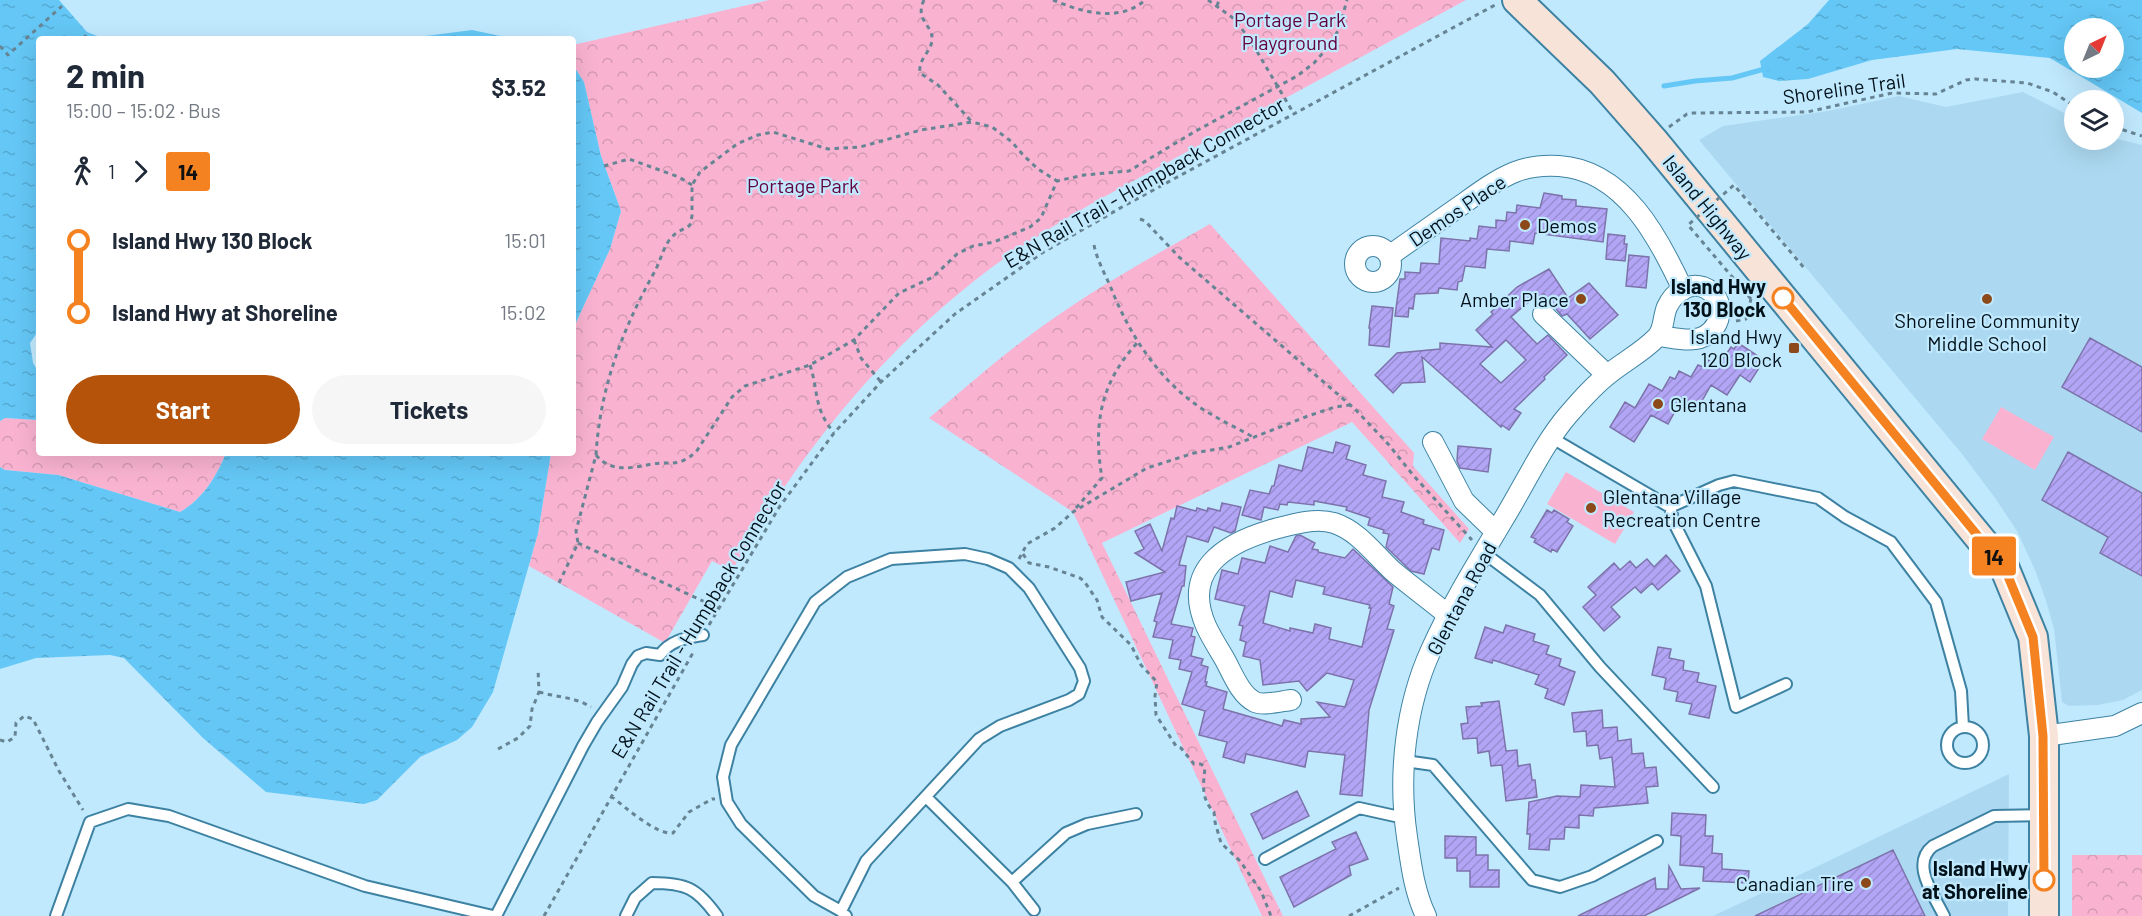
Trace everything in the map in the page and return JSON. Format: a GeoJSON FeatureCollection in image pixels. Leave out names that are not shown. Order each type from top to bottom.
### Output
{"type":"FeatureCollection","features":[{"type":"Feature","properties":{"kind":"main road","name":"Island Highway"},"geometry":{"type":"LineString","coordinates":[[1504,4],[1602,82],[1653,140],[2005,569],[2033,637],[2043,736],[2044,916]]}},
{"type":"Feature","properties":{"kind":"street","name":"Demos Place"},"geometry":{"type":"LineString","coordinates":[[1389,256],[1484,189],[1514,172],[1538,165],[1570,167],[1600,178],[1627,198],[1665,252],[1683,290]]}},
{"type":"Feature","properties":{"kind":"street"},"geometry":{"type":"LineString","coordinates":[[1689,286],[1703,287],[1715,297],[1721,311],[1719,318],[1718,324],[1708,333],[1696,339],[1659,336],[1667,306],[1678,292],[1689,286]]}},
{"type":"Feature","properties":{"kind":"street"},"geometry":{"type":"LineString","coordinates":[[1543,314],[1607,375]]}},
{"type":"Feature","properties":{"kind":"street","name":"Glentana Road"},"geometry":{"type":"LineString","coordinates":[[1426,916],[1414,880],[1404,818],[1405,761],[1410,723],[1418,686],[1430,651],[1496,532],[1566,417],[1607,375],[1659,336]]}},
{"type":"Feature","properties":{"kind":"street"},"geometry":{"type":"LineString","coordinates":[[1433,442],[1464,501],[1496,532]]}},
{"type":"Feature","properties":{"kind":"street"},"geometry":{"type":"LineString","coordinates":[[1292,700],[1258,704],[1246,696],[1206,627],[1200,608],[1199,589],[1204,571],[1215,558],[1237,545],[1260,534],[1290,525],[1314,522],[1334,523],[1354,533],[1394,571],[1448,615]]}},
{"type":"Feature","properties":{"kind":"street"},"geometry":{"type":"LineString","coordinates":[[2043,736],[2115,726],[2142,713]]}},
{"type":"Feature","properties":{"kind":"lane"},"geometry":{"type":"LineString","coordinates":[[1552,438],[1670,507],[1674,523],[1706,586],[1736,707],[1786,684]]}},
{"type":"Feature","properties":{"kind":"lane"},"geometry":{"type":"LineString","coordinates":[[1670,507],[1719,485],[1734,481],[1818,498],[1845,517],[1890,542],[1936,602],[1961,691],[1963,727]]}},
{"type":"Feature","properties":{"kind":"lane"},"geometry":{"type":"LineString","coordinates":[[1484,553],[1540,595],[1600,667],[1713,787]]}},
{"type":"Feature","properties":{"kind":"lane"},"geometry":{"type":"LineString","coordinates":[[965,554],[988,558],[1009,568],[1029,588],[1080,669],[1084,681],[1079,694],[1069,700],[1000,726],[979,739],[866,861],[844,914],[814,896],[741,824],[727,802],[723,777],[731,745],[815,603],[847,577],[891,559],[965,554]]}},
{"type":"Feature","properties":{"kind":"lane"},"geometry":{"type":"LineString","coordinates":[[56,916],[90,822],[128,809],[169,816],[365,886],[494,916],[601,716],[622,687],[632,664],[638,656],[646,653],[660,655],[664,648],[676,641],[703,634]]}},
{"type":"Feature","properties":{"kind":"lane"},"geometry":{"type":"LineString","coordinates":[[1405,761],[1433,765],[1532,880],[1560,887],[1592,876],[1657,841]]}},
{"type":"Feature","properties":{"kind":"lane"},"geometry":{"type":"LineString","coordinates":[[926,797],[1012,882],[1034,910]]}},
{"type":"Feature","properties":{"kind":"lane"},"geometry":{"type":"LineString","coordinates":[[1265,859],[1359,808],[1404,818]]}},
{"type":"Feature","properties":{"kind":"lane"},"geometry":{"type":"LineString","coordinates":[[1012,882],[1066,833],[1087,824],[1136,814]]}},
{"type":"Feature","properties":{"kind":"lane"},"geometry":{"type":"LineString","coordinates":[[1944,916],[1923,871],[1923,857],[1927,850],[1994,816],[2043,815]]}},
{"type":"Feature","properties":{"kind":"lane"},"geometry":{"type":"LineString","coordinates":[[626,916],[635,898],[652,883],[674,883],[695,891],[717,916]]}},
{"type":"Feature","properties":{"kind":"path"},"geometry":{"type":"LineString","coordinates":[[924,0],[920,12],[923,22],[931,33],[932,41],[919,65],[920,72],[938,85],[972,122]]}},
{"type":"Feature","properties":{"kind":"path"},"geometry":{"type":"LineString","coordinates":[[1053,0],[1084,11],[1120,13],[1138,6],[1144,0]]}},
{"type":"Feature","properties":{"kind":"path"},"geometry":{"type":"LineString","coordinates":[[1208,0],[1233,18],[1249,38],[1294,114]]}},
{"type":"Feature","properties":{"kind":"path"},"geometry":{"type":"LineString","coordinates":[[1217,6],[1219,0]]}},
{"type":"Feature","properties":{"kind":"path"},"geometry":{"type":"LineString","coordinates":[[559,583],[578,543],[576,531],[596,455],[601,403],[620,344],[667,244],[674,234],[690,225],[692,185],[700,172],[737,144],[773,132],[828,150],[860,147],[921,130],[972,122],[992,127],[1012,142],[1038,169],[1057,181],[1084,175],[1130,171],[1194,132],[1297,76],[1314,63],[1329,46],[1339,29],[1347,0]]}},
{"type":"Feature","properties":{"kind":"path","name":"E&N Rail Trail - Humpback Connector"},"geometry":{"type":"LineString","coordinates":[[544,916],[703,634],[780,506],[834,432],[881,382],[955,314],[1042,253],[1294,114],[1504,4]]}},
{"type":"Feature","properties":{"kind":"path"},"geometry":{"type":"LineString","coordinates":[[0,46],[8,55],[62,6]]}},
{"type":"Feature","properties":{"kind":"path"},"geometry":{"type":"LineString","coordinates":[[85,36],[87,32]]}},
{"type":"Feature","properties":{"kind":"path","name":"Shoreline Trail"},"geometry":{"type":"LineString","coordinates":[[1653,140],[1687,114],[1807,112],[1892,93],[1936,94],[1966,80],[1975,79],[2027,82],[2053,92],[2064,99]]}},
{"type":"Feature","properties":{"kind":"path"},"geometry":{"type":"LineString","coordinates":[[2124,130],[2142,136]]}},
{"type":"Feature","properties":{"kind":"path"},"geometry":{"type":"LineString","coordinates":[[604,166],[629,159],[679,177],[692,185]]}},
{"type":"Feature","properties":{"kind":"path"},"geometry":{"type":"LineString","coordinates":[[596,455],[602,462],[625,468],[655,464],[674,465],[687,459],[696,452],[732,397],[745,386],[810,364],[854,340],[899,294],[933,277],[957,254],[973,246],[994,242],[1030,227],[1041,218],[1057,181]]}},
{"type":"Feature","properties":{"kind":"path"},"geometry":{"type":"LineString","coordinates":[[1719,318],[1733,322],[1746,319],[1751,300],[1688,225],[1734,185],[1805,269]]}},
{"type":"Feature","properties":{"kind":"path"},"geometry":{"type":"LineString","coordinates":[[1140,219],[1145,221],[1187,263],[1350,405],[1389,445],[1484,553]]}},
{"type":"Feature","properties":{"kind":"path"},"geometry":{"type":"LineString","coordinates":[[1094,245],[1118,306],[1149,359],[1174,386],[1204,410],[1253,436]]}},
{"type":"Feature","properties":{"kind":"path"},"geometry":{"type":"LineString","coordinates":[[854,340],[861,358],[881,382]]}},
{"type":"Feature","properties":{"kind":"path"},"geometry":{"type":"LineString","coordinates":[[1138,342],[1112,377],[1105,397],[1097,438],[1102,478],[1073,512],[1055,528],[1027,544],[1023,554],[1029,563],[1049,567],[1084,582],[1097,600],[1102,617],[1131,645],[1141,665],[1157,682],[1156,715],[1176,746],[1181,748],[1194,764],[1202,764],[1205,768],[1203,777],[1205,803],[1214,812],[1221,843],[1240,861],[1261,891],[1271,916]]}},
{"type":"Feature","properties":{"kind":"path"},"geometry":{"type":"LineString","coordinates":[[810,364],[818,407],[823,420],[834,432]]}},
{"type":"Feature","properties":{"kind":"path"},"geometry":{"type":"LineString","coordinates":[[1073,512],[1147,468],[1194,453],[1229,447],[1253,436],[1335,407],[1350,405]]}},
{"type":"Feature","properties":{"kind":"path"},"geometry":{"type":"LineString","coordinates":[[578,543],[718,608]]}},
{"type":"Feature","properties":{"kind":"path"},"geometry":{"type":"LineString","coordinates":[[498,749],[518,738],[530,726],[532,709],[538,692],[538,669]]}},
{"type":"Feature","properties":{"kind":"path"},"geometry":{"type":"LineString","coordinates":[[538,692],[580,700],[601,716]]}},
{"type":"Feature","properties":{"kind":"path"},"geometry":{"type":"LineString","coordinates":[[0,740],[7,742],[15,737],[16,723],[24,716],[33,719],[54,762],[90,822]]}},
{"type":"Feature","properties":{"kind":"path"},"geometry":{"type":"LineString","coordinates":[[612,796],[633,814],[666,834],[673,833],[688,812],[712,799],[727,802]]}},
{"type":"Feature","properties":{"kind":"path"},"geometry":{"type":"LineString","coordinates":[[1349,916],[1414,880]]}},
{"type":"Feature","properties":{"kind":"shaded area","name":"Shoreline Community Middle School"},"geometry":{"type":"Polygon","coordinates":[[[2023,92],[2064,113],[2064,150],[2124,150],[2124,140],[2142,145],[2142,690],[2123,700],[2098,705],[2069,706],[2062,702],[2054,629],[2035,570],[2017,531],[1962,454],[1699,140],[1723,126],[1828,111],[1899,96],[1946,107],[2023,92]]]}},
{"type":"Feature","properties":{"kind":"shaded area"},"geometry":{"type":"Polygon","coordinates":[[[2009,774],[2008,916],[1713,916],[1768,890],[2009,774]]]}},
{"type":"Feature","properties":{"kind":"green space","name":"Portage Park"},"geometry":{"type":"Polygon","coordinates":[[[769,0],[1466,0],[1091,204],[1015,251],[951,300],[878,369],[846,406],[786,485],[732,571],[712,561],[665,643],[529,566],[538,533],[551,456],[576,456],[576,323],[610,249],[621,211],[601,156],[584,82],[576,70],[576,44],[769,0]]]}},
{"type":"Feature","properties":{"kind":"green space"},"geometry":{"type":"Polygon","coordinates":[[[1210,224],[1414,453],[1413,466],[1469,529],[1460,543],[1352,422],[1102,543],[1283,916],[1262,916],[1073,512],[929,418],[1006,354],[1054,318],[1111,281],[1210,224]]]}},
{"type":"Feature","properties":{"kind":"green space"},"geometry":{"type":"Polygon","coordinates":[[[2001,407],[2054,437],[2035,470],[1982,439],[2001,407]]]}},
{"type":"Feature","properties":{"kind":"green space"},"geometry":{"type":"Polygon","coordinates":[[[5,418],[36,420],[36,456],[225,456],[208,487],[180,512],[58,475],[5,470],[0,467],[0,421],[5,418]]]}},
{"type":"Feature","properties":{"kind":"green space","name":"Glentana Village Recreation Centre"},"geometry":{"type":"Polygon","coordinates":[[[1566,472],[1634,512],[1615,544],[1547,504],[1566,472]]]}},
{"type":"Feature","properties":{"kind":"green space"},"geometry":{"type":"Polygon","coordinates":[[[2072,855],[2142,855],[2142,916],[2072,916],[2072,855]]]}},
{"type":"Feature","properties":{"kind":"water"},"geometry":{"type":"Polygon","coordinates":[[[0,0],[59,0],[87,32],[97,36],[36,36],[36,334],[30,343],[36,368],[36,420],[5,418],[0,421],[0,0]]]}},
{"type":"Feature","properties":{"kind":"water"},"geometry":{"type":"Polygon","coordinates":[[[1829,0],[2142,0],[2142,113],[2124,102],[2124,90],[2104,90],[2083,78],[2124,78],[2124,18],[2064,18],[2064,66],[2050,58],[1957,49],[1872,60],[1808,79],[1779,81],[1763,77],[1760,61],[1808,24],[1829,0]]]}},
{"type":"Feature","properties":{"kind":"water"},"geometry":{"type":"Polygon","coordinates":[[[472,30],[501,36],[425,36],[472,30]]]}},
{"type":"Feature","properties":{"kind":"water"},"geometry":{"type":"Polygon","coordinates":[[[576,70],[584,82],[601,156],[621,211],[610,249],[576,323],[576,70]]]}},
{"type":"Feature","properties":{"kind":"water"},"geometry":{"type":"Polygon","coordinates":[[[225,456],[551,456],[538,533],[493,692],[472,727],[457,740],[420,757],[377,800],[364,804],[266,792],[203,738],[124,658],[110,655],[36,658],[0,669],[0,467],[5,470],[58,475],[180,512],[202,494],[225,456]]]}},
{"type":"Feature","properties":{"kind":"building"},"geometry":{"type":"Polygon","coordinates":[[[1544,193],[1562,196],[1562,199],[1576,200],[1576,206],[1607,209],[1603,242],[1535,233],[1533,244],[1510,241],[1509,251],[1487,249],[1485,268],[1465,266],[1462,281],[1458,282],[1457,290],[1439,288],[1438,293],[1415,294],[1413,309],[1409,308],[1408,317],[1395,316],[1400,279],[1405,279],[1405,272],[1420,273],[1421,263],[1439,264],[1441,238],[1470,241],[1470,238],[1477,239],[1479,226],[1496,228],[1496,220],[1506,221],[1507,212],[1516,213],[1517,205],[1540,208],[1544,193]]]}},
{"type":"Feature","properties":{"kind":"building","name":"Demos"},"geometry":{"type":"Polygon","coordinates":[[[1608,234],[1625,236],[1624,244],[1627,244],[1625,261],[1606,259],[1608,234]]]}},
{"type":"Feature","properties":{"kind":"building","name":"Demos"},"geometry":{"type":"Polygon","coordinates":[[[1629,255],[1649,257],[1646,288],[1626,286],[1629,255]]]}},
{"type":"Feature","properties":{"kind":"building"},"geometry":{"type":"Polygon","coordinates":[[[1549,269],[1568,298],[1589,283],[1618,315],[1590,339],[1567,314],[1562,316],[1544,294],[1526,304],[1511,317],[1537,344],[1548,335],[1567,355],[1514,409],[1521,413],[1509,430],[1502,425],[1501,427],[1422,357],[1425,382],[1402,383],[1393,393],[1375,375],[1397,353],[1440,349],[1440,343],[1492,347],[1476,330],[1517,287],[1549,269]],[[1506,340],[1480,364],[1501,383],[1526,360],[1506,340]]]}},
{"type":"Feature","properties":{"kind":"building"},"geometry":{"type":"Polygon","coordinates":[[[1372,306],[1393,308],[1389,347],[1369,345],[1372,306]]]}},
{"type":"Feature","properties":{"kind":"building"},"geometry":{"type":"Polygon","coordinates":[[[2090,338],[2142,367],[2142,432],[2062,387],[2090,338]]]}},
{"type":"Feature","properties":{"kind":"building"},"geometry":{"type":"Polygon","coordinates":[[[1738,343],[1764,360],[1750,382],[1740,375],[1727,395],[1711,385],[1698,408],[1682,399],[1668,424],[1651,415],[1634,442],[1610,427],[1625,402],[1635,408],[1649,384],[1662,391],[1670,377],[1675,379],[1679,371],[1691,377],[1698,365],[1703,367],[1707,359],[1718,366],[1731,347],[1734,349],[1738,343]]]}},
{"type":"Feature","properties":{"kind":"building"},"geometry":{"type":"Polygon","coordinates":[[[1336,442],[1350,446],[1346,459],[1366,465],[1363,475],[1386,481],[1382,497],[1404,502],[1401,512],[1424,520],[1423,524],[1444,530],[1439,550],[1432,548],[1424,574],[1411,571],[1386,547],[1389,534],[1368,525],[1370,518],[1346,510],[1347,507],[1314,501],[1314,505],[1288,502],[1287,505],[1280,504],[1278,510],[1264,507],[1261,520],[1242,515],[1250,490],[1269,494],[1274,486],[1279,465],[1302,471],[1308,447],[1333,453],[1336,442]]]}},
{"type":"Feature","properties":{"kind":"building"},"geometry":{"type":"Polygon","coordinates":[[[1458,446],[1491,449],[1488,472],[1460,468],[1457,461],[1458,446]]]}},
{"type":"Feature","properties":{"kind":"building"},"geometry":{"type":"Polygon","coordinates":[[[2068,452],[2142,493],[2142,576],[2100,553],[2108,537],[2042,500],[2068,452]]]}},
{"type":"Feature","properties":{"kind":"building"},"geometry":{"type":"Polygon","coordinates":[[[1222,503],[1241,507],[1235,531],[1231,533],[1214,527],[1208,542],[1187,536],[1179,565],[1186,566],[1184,586],[1182,586],[1171,624],[1193,628],[1191,636],[1195,637],[1191,656],[1203,659],[1201,665],[1208,667],[1206,686],[1227,692],[1223,709],[1282,726],[1284,720],[1301,724],[1301,719],[1330,717],[1317,702],[1345,707],[1354,680],[1327,673],[1307,691],[1299,681],[1263,685],[1260,660],[1243,656],[1246,642],[1240,640],[1243,626],[1239,625],[1245,606],[1215,599],[1222,570],[1238,574],[1242,558],[1265,563],[1270,546],[1288,552],[1296,536],[1300,535],[1315,543],[1312,549],[1318,552],[1345,558],[1353,549],[1393,587],[1389,604],[1394,606],[1387,629],[1394,630],[1369,710],[1362,796],[1340,794],[1345,755],[1308,751],[1305,767],[1246,754],[1244,763],[1223,757],[1227,742],[1199,735],[1205,711],[1182,704],[1192,672],[1179,669],[1181,660],[1169,658],[1173,640],[1153,637],[1157,622],[1154,621],[1162,593],[1131,601],[1126,582],[1165,572],[1135,553],[1144,549],[1135,531],[1150,524],[1162,551],[1171,518],[1174,519],[1177,506],[1196,511],[1197,508],[1207,511],[1208,508],[1220,511],[1222,503]],[[1296,580],[1292,597],[1270,591],[1263,623],[1290,631],[1290,628],[1313,633],[1315,624],[1331,628],[1329,639],[1362,647],[1370,605],[1323,594],[1325,587],[1296,580]]]}},
{"type":"Feature","properties":{"kind":"building","name":"Glentana Village Recreation Centre"},"geometry":{"type":"Polygon","coordinates":[[[1547,510],[1552,513],[1554,510],[1569,519],[1567,522],[1573,526],[1557,552],[1552,549],[1551,552],[1534,542],[1536,539],[1531,537],[1547,510]]]}},
{"type":"Feature","properties":{"kind":"building"},"geometry":{"type":"Polygon","coordinates":[[[1666,555],[1680,571],[1658,590],[1652,583],[1641,593],[1635,587],[1611,607],[1620,617],[1604,631],[1583,607],[1596,595],[1588,587],[1614,563],[1620,570],[1630,561],[1636,568],[1647,559],[1654,567],[1666,555]]]}},
{"type":"Feature","properties":{"kind":"building"},"geometry":{"type":"Polygon","coordinates":[[[1506,625],[1535,634],[1533,641],[1549,646],[1546,654],[1561,659],[1559,666],[1575,672],[1564,705],[1545,698],[1548,689],[1535,684],[1539,675],[1493,660],[1492,663],[1475,658],[1485,627],[1503,633],[1506,625]]]}},
{"type":"Feature","properties":{"kind":"building"},"geometry":{"type":"Polygon","coordinates":[[[1658,647],[1671,649],[1669,658],[1684,661],[1683,670],[1699,673],[1697,682],[1716,686],[1709,718],[1689,714],[1692,704],[1676,701],[1678,692],[1664,689],[1666,678],[1652,675],[1658,647]]]}},
{"type":"Feature","properties":{"kind":"building"},"geometry":{"type":"Polygon","coordinates":[[[1499,701],[1506,751],[1517,750],[1518,766],[1530,764],[1537,797],[1506,801],[1502,765],[1491,766],[1489,751],[1478,753],[1477,738],[1463,739],[1461,724],[1468,723],[1466,707],[1482,706],[1481,703],[1499,701]]]}},
{"type":"Feature","properties":{"kind":"building"},"geometry":{"type":"Polygon","coordinates":[[[1602,710],[1603,728],[1617,727],[1618,741],[1631,739],[1632,754],[1643,753],[1645,768],[1656,767],[1658,786],[1646,787],[1648,803],[1594,808],[1593,816],[1579,815],[1579,828],[1565,827],[1564,839],[1550,839],[1549,850],[1529,849],[1530,834],[1527,834],[1529,802],[1557,796],[1580,797],[1581,785],[1615,787],[1612,757],[1600,759],[1598,745],[1587,746],[1586,731],[1574,732],[1572,713],[1602,710]]]}},
{"type":"Feature","properties":{"kind":"building"},"geometry":{"type":"Polygon","coordinates":[[[1297,791],[1309,816],[1263,839],[1251,814],[1297,791]]]}},
{"type":"Feature","properties":{"kind":"building"},"geometry":{"type":"Polygon","coordinates":[[[1672,813],[1706,815],[1705,836],[1713,836],[1712,853],[1722,854],[1722,869],[1749,871],[1748,883],[1703,881],[1704,867],[1680,865],[1681,836],[1671,835],[1672,813]]]}},
{"type":"Feature","properties":{"kind":"building"},"geometry":{"type":"Polygon","coordinates":[[[1356,832],[1368,859],[1349,866],[1351,875],[1294,907],[1280,877],[1336,849],[1332,842],[1356,832]]]}},
{"type":"Feature","properties":{"kind":"building"},"geometry":{"type":"Polygon","coordinates":[[[1445,836],[1476,837],[1476,855],[1488,855],[1488,870],[1499,870],[1499,887],[1470,887],[1470,871],[1457,871],[1457,858],[1445,858],[1445,836]]]}},
{"type":"Feature","properties":{"kind":"building","name":"Canadian Tire"},"geometry":{"type":"Polygon","coordinates":[[[1893,850],[1925,916],[1755,916],[1893,850]]]}},
{"type":"Feature","properties":{"kind":"building"},"geometry":{"type":"Polygon","coordinates":[[[1669,866],[1681,889],[1700,888],[1644,916],[1578,916],[1655,878],[1656,889],[1668,889],[1669,866]]]}},
{"type":"Feature","properties":{"kind":"waterway"},"geometry":{"type":"LineString","coordinates":[[1664,86],[1732,78],[1768,68]]}},
{"type":"Feature","properties":{"kind":"bus line","name":"14"},"geometry":{"type":"LineString","coordinates":[[1783,298],[2005,569],[2033,637],[2043,736],[2044,880]]}},
{"type":"Feature","properties":{"kind":"place","name":"Demos"},"geometry":{"type":"Point","coordinates":[1525,225]}},
{"type":"Feature","properties":{"kind":"place","name":"Island Hwy 130 Block"},"geometry":{"type":"Point","coordinates":[1783,298]}},
{"type":"Feature","properties":{"kind":"place","name":"Amber Place"},"geometry":{"type":"Point","coordinates":[1581,299]}},
{"type":"Feature","properties":{"kind":"place","name":"Shoreline Community Middle School"},"geometry":{"type":"Point","coordinates":[1987,299]}},
{"type":"Feature","properties":{"kind":"place","name":"Island Hwy 120 Block"},"geometry":{"type":"Point","coordinates":[1794,348]}},
{"type":"Feature","properties":{"kind":"place","name":"Glentana"},"geometry":{"type":"Point","coordinates":[1658,404]}},
{"type":"Feature","properties":{"kind":"place","name":"Glentana Village Recreation Centre"},"geometry":{"type":"Point","coordinates":[1591,508]}},
{"type":"Feature","properties":{"kind":"place","name":"Island Hwy at Shoreline"},"geometry":{"type":"Point","coordinates":[2044,880]}},
{"type":"Feature","properties":{"kind":"place","name":"Canadian Tire"},"geometry":{"type":"Point","coordinates":[1866,883]}},
{"type":"Feature","properties":{"kind":"park label","name":"Portage Park Playground"},"geometry":{"type":"Point","coordinates":[1290,30]}}]}
